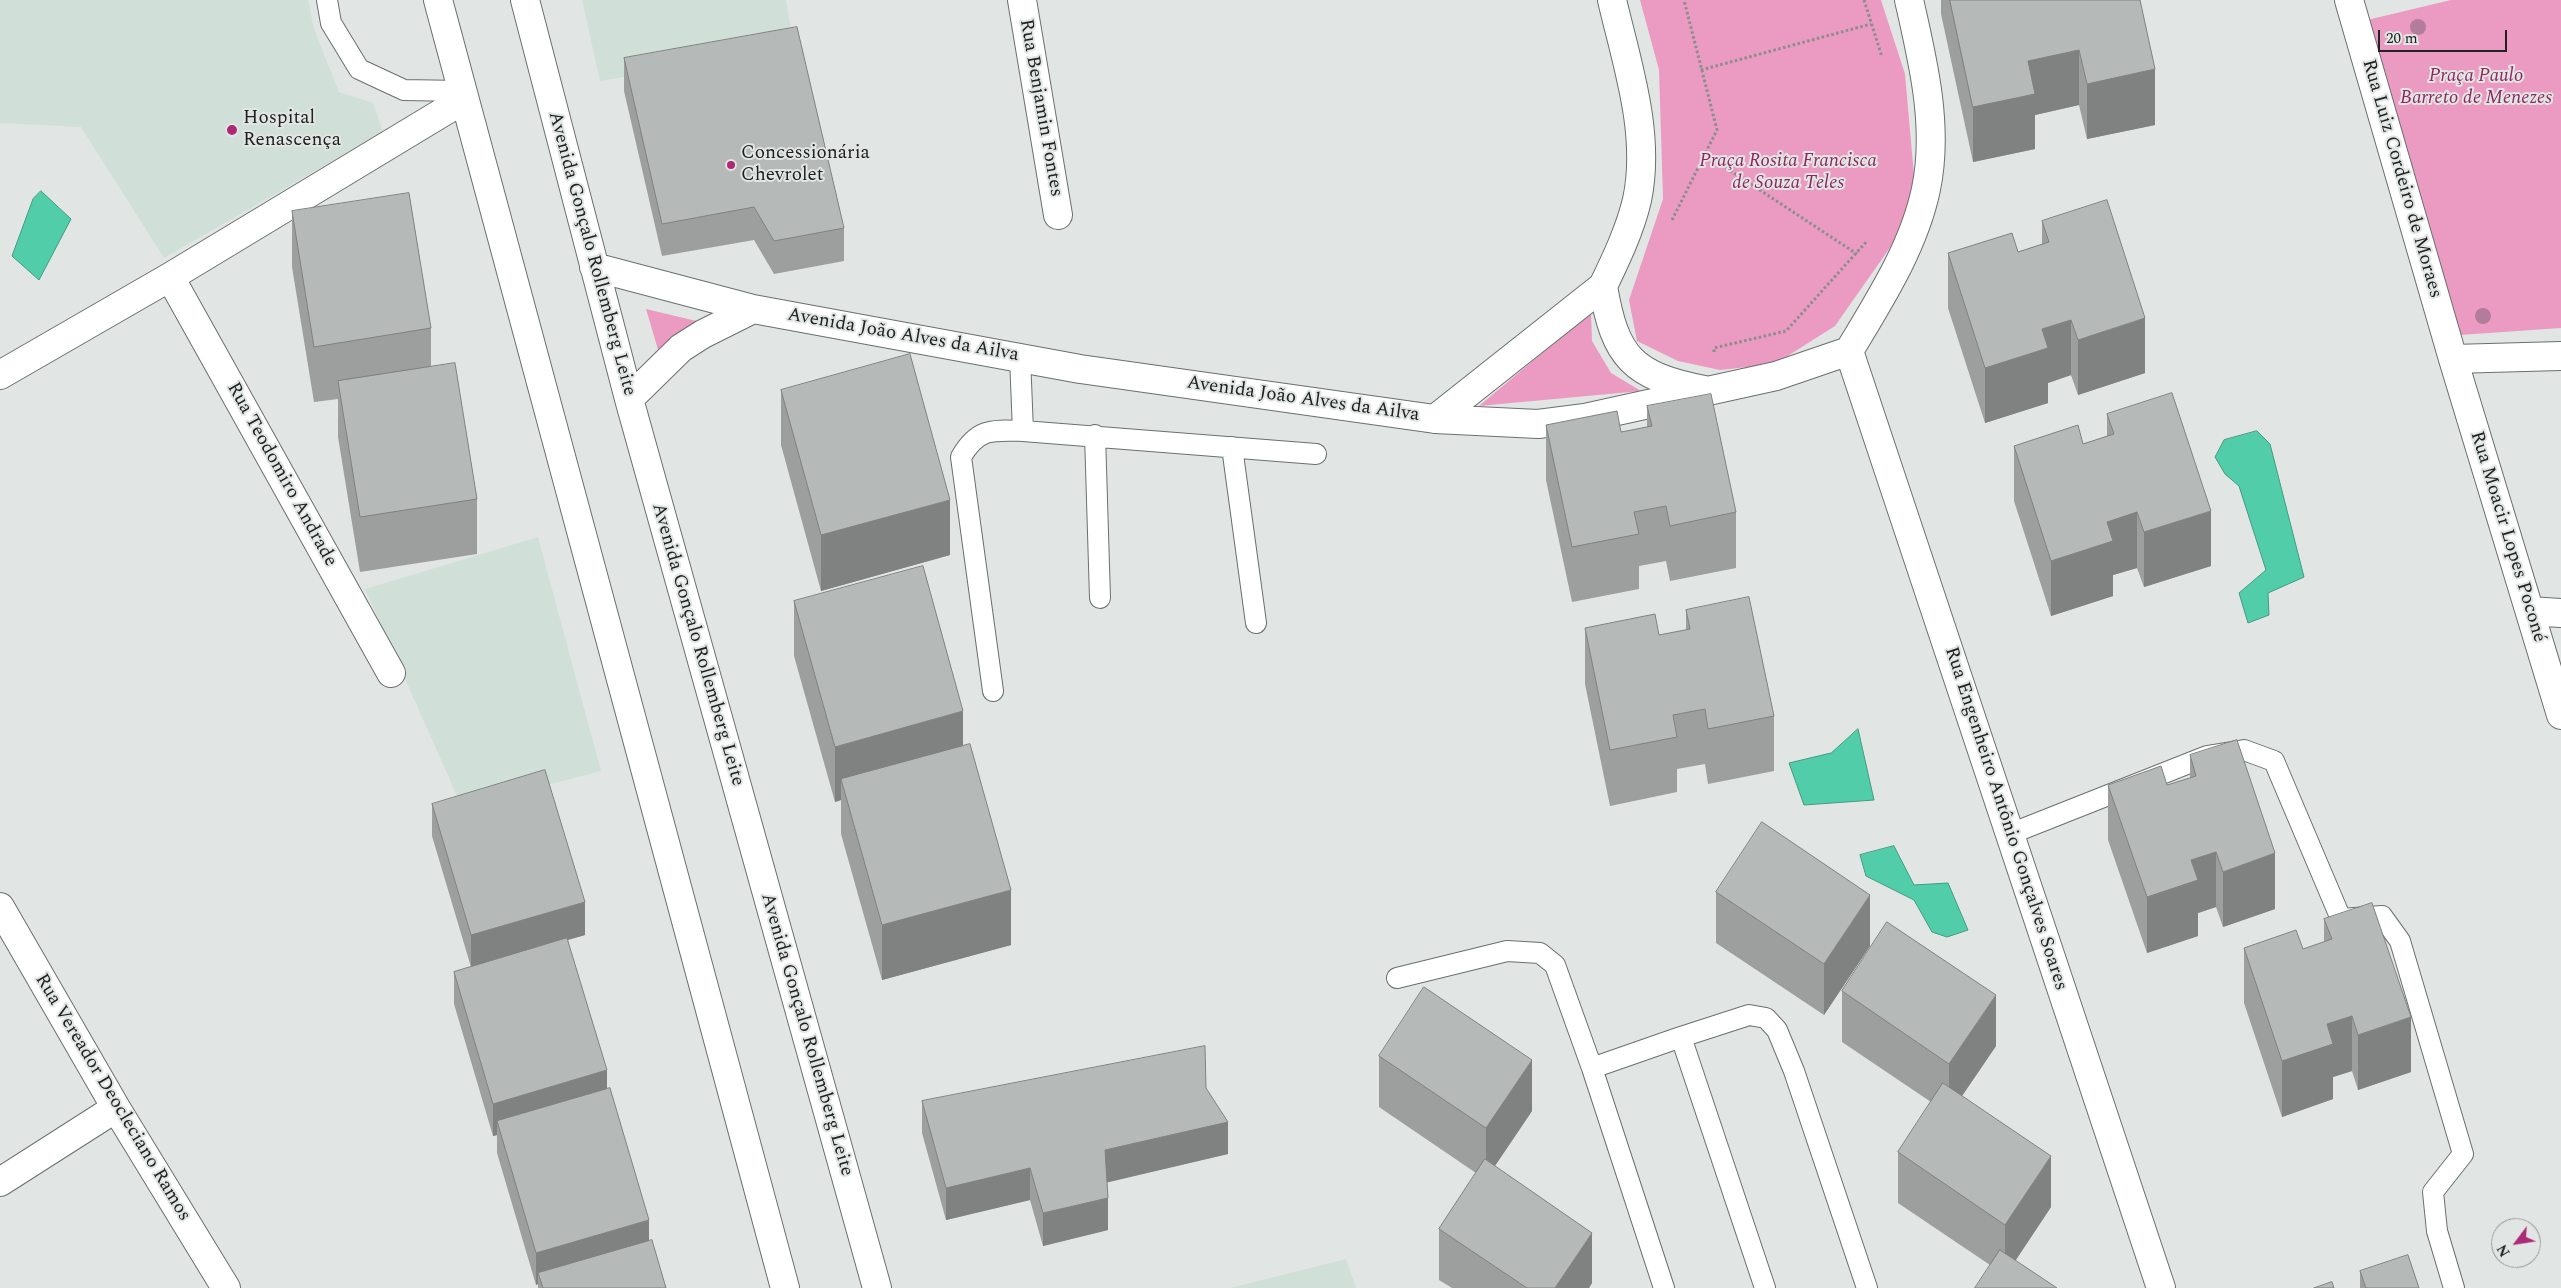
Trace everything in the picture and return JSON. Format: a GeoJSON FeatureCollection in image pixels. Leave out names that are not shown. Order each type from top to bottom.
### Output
{"type":"FeatureCollection","features":[{"type":"Feature","properties":{"kind":"street"},"geometry":{"type":"LineString","coordinates":[[438,0],[462,96],[785,1288]]}},
{"type":"Feature","properties":{"kind":"street","name":"Avenida Gonçalo Rollemberg Leite"},"geometry":{"type":"LineString","coordinates":[[524,0],[629,399],[877,1288]]}},
{"type":"Feature","properties":{"kind":"street","name":"Rua Benjamin Fontes"},"geometry":{"type":"LineString","coordinates":[[1022,0],[1058,215]]}},
{"type":"Feature","properties":{"kind":"street"},"geometry":{"type":"LineString","coordinates":[[1435,419],[1603,286],[1627,230],[1637,200],[1641,146],[1631,80],[1612,0]]}},
{"type":"Feature","properties":{"kind":"street"},"geometry":{"type":"LineString","coordinates":[[1850,351],[1882,295],[1909,238],[1926,189],[1931,140],[1923,62],[1909,0]]}},
{"type":"Feature","properties":{"kind":"street","name":"Rua Luiz Cordeiro de Moraes"},"geometry":{"type":"LineString","coordinates":[[2349,0],[2453,359]]}},
{"type":"Feature","properties":{"kind":"street"},"geometry":{"type":"LineString","coordinates":[[0,375],[170,277],[462,96]]}},
{"type":"Feature","properties":{"kind":"street","name":"Avenida João Alves da Ailva"},"geometry":{"type":"LineString","coordinates":[[594,267],[753,309],[1080,369],[1435,419],[1538,424],[1585,418],[1776,376],[1850,351]]}},
{"type":"Feature","properties":{"kind":"street","name":"Rua Teodomiro Andrade"},"geometry":{"type":"LineString","coordinates":[[170,277],[391,673]]}},
{"type":"Feature","properties":{"kind":"street"},"geometry":{"type":"LineString","coordinates":[[1603,286],[1606,307],[1618,342],[1635,364],[1651,376],[1675,384],[1714,391]]}},
{"type":"Feature","properties":{"kind":"street"},"geometry":{"type":"LineString","coordinates":[[629,399],[681,348],[703,334],[753,309]]}},
{"type":"Feature","properties":{"kind":"street","name":"Rua Engenheiro Antônio Gonçalves Soares"},"geometry":{"type":"LineString","coordinates":[[1850,351],[2161,1288]]}},
{"type":"Feature","properties":{"kind":"street"},"geometry":{"type":"LineString","coordinates":[[2453,359],[2561,356]]}},
{"type":"Feature","properties":{"kind":"street","name":"Rua Moacir Lopes Poconé"},"geometry":{"type":"LineString","coordinates":[[2453,359],[2561,715]]}},
{"type":"Feature","properties":{"kind":"street"},"geometry":{"type":"LineString","coordinates":[[2530,611],[2561,612]]}},
{"type":"Feature","properties":{"kind":"street","name":"Rua Vereador Deocleciano Ramos"},"geometry":{"type":"LineString","coordinates":[[0,907],[116,1108],[226,1288]]}},
{"type":"Feature","properties":{"kind":"street"},"geometry":{"type":"LineString","coordinates":[[0,1182],[116,1108]]}},
{"type":"Feature","properties":{"kind":"lane"},"geometry":{"type":"LineString","coordinates":[[327,0],[331,23],[359,69],[404,90],[462,96]]}},
{"type":"Feature","properties":{"kind":"lane"},"geometry":{"type":"LineString","coordinates":[[1020,357],[1023,431]]}},
{"type":"Feature","properties":{"kind":"lane"},"geometry":{"type":"LineString","coordinates":[[993,691],[960,457],[970,440],[994,430],[1023,431],[1094,435],[1316,454]]}},
{"type":"Feature","properties":{"kind":"lane"},"geometry":{"type":"LineString","coordinates":[[1094,435],[1100,598]]}},
{"type":"Feature","properties":{"kind":"lane"},"geometry":{"type":"LineString","coordinates":[[1232,447],[1256,623]]}},
{"type":"Feature","properties":{"kind":"lane"},"geometry":{"type":"LineString","coordinates":[[2010,834],[2207,756],[2244,750],[2274,761],[2341,919],[2382,916],[2400,941],[2463,1154],[2433,1192],[2437,1231],[2454,1288]]}},
{"type":"Feature","properties":{"kind":"lane"},"geometry":{"type":"LineString","coordinates":[[1397,978],[1507,951],[1540,953],[1555,965],[1592,1068],[1664,1288]]}},
{"type":"Feature","properties":{"kind":"lane"},"geometry":{"type":"LineString","coordinates":[[1592,1068],[1749,1015],[1766,1018],[1777,1030],[1794,1071],[1867,1288]]}},
{"type":"Feature","properties":{"kind":"lane"},"geometry":{"type":"LineString","coordinates":[[1681,1038],[1765,1288]]}},
{"type":"Feature","properties":{"kind":"path"},"geometry":{"type":"LineString","coordinates":[[1627,230],[1664,235],[1717,130],[1684,0]]}},
{"type":"Feature","properties":{"kind":"path"},"geometry":{"type":"LineString","coordinates":[[1864,0],[1882,60]]}},
{"type":"Feature","properties":{"kind":"path"},"geometry":{"type":"LineString","coordinates":[[1702,70],[1871,24]]}},
{"type":"Feature","properties":{"kind":"path"},"geometry":{"type":"LineString","coordinates":[[1705,154],[1857,254]]}},
{"type":"Feature","properties":{"kind":"path"},"geometry":{"type":"LineString","coordinates":[[1714,391],[1714,348],[1786,331],[1868,240]]}},
{"type":"Feature","properties":{"kind":"shaded area","name":"Hospital Renascença"},"geometry":{"type":"Polygon","coordinates":[[[0,0],[308,0],[314,29],[339,92],[373,103],[383,132],[164,258],[81,127],[0,123],[0,0]]]}},
{"type":"Feature","properties":{"kind":"shaded area"},"geometry":{"type":"Polygon","coordinates":[[[582,0],[786,0],[794,48],[600,81],[582,0]]]}},
{"type":"Feature","properties":{"kind":"shaded area"},"geometry":{"type":"Polygon","coordinates":[[[41,191],[71,219],[39,280],[12,256],[33,199],[41,191]]]}},
{"type":"Feature","properties":{"kind":"shaded area"},"geometry":{"type":"Polygon","coordinates":[[[2257,431],[2270,444],[2304,577],[2268,593],[2269,615],[2248,623],[2239,593],[2266,570],[2239,486],[2225,474],[2215,457],[2224,440],[2257,431]]]}},
{"type":"Feature","properties":{"kind":"shaded area"},"geometry":{"type":"Polygon","coordinates":[[[538,537],[601,771],[462,807],[365,589],[538,537]]]}},
{"type":"Feature","properties":{"kind":"shaded area"},"geometry":{"type":"Polygon","coordinates":[[[1858,729],[1874,800],[1804,805],[1789,763],[1831,753],[1858,729]]]}},
{"type":"Feature","properties":{"kind":"shaded area"},"geometry":{"type":"Polygon","coordinates":[[[1894,846],[1914,885],[1948,883],[1968,930],[1947,937],[1932,932],[1914,900],[1866,876],[1860,855],[1894,846]]]}},
{"type":"Feature","properties":{"kind":"shaded area"},"geometry":{"type":"Polygon","coordinates":[[[1346,1259],[1356,1288],[1230,1288],[1346,1259]]]}},
{"type":"Feature","properties":{"kind":"green space","name":"Praça Rosita Francisca de Souza Teles"},"geometry":{"type":"Polygon","coordinates":[[[1640,0],[1881,0],[1905,74],[1917,209],[1835,326],[1775,364],[1720,370],[1678,361],[1637,341],[1629,300],[1663,199],[1659,70],[1640,0]]]}},
{"type":"Feature","properties":{"kind":"green space","name":"Praça Paulo Barreto de Menezes"},"geometry":{"type":"Polygon","coordinates":[[[2451,0],[2561,0],[2561,328],[2460,335],[2367,20],[2451,0]]]}},
{"type":"Feature","properties":{"kind":"green space"},"geometry":{"type":"Polygon","coordinates":[[[646,309],[709,324],[659,353],[646,309]]]}},
{"type":"Feature","properties":{"kind":"green space"},"geometry":{"type":"Polygon","coordinates":[[[1591,312],[1592,341],[1611,373],[1641,391],[1479,406],[1591,312]]]}},
{"type":"Feature","properties":{"kind":"building"},"geometry":{"type":"Polygon","coordinates":[[[1950,0],[2140,0],[2155,69],[2087,84],[2079,50],[2028,61],[2035,94],[1973,107],[1950,0]]]}},
{"type":"Feature","properties":{"kind":"building","name":"Concessionária Chevrolet"},"geometry":{"type":"Polygon","coordinates":[[[797,27],[844,228],[774,241],[754,207],[662,224],[624,58],[797,27]]]}},
{"type":"Feature","properties":{"kind":"building"},"geometry":{"type":"Polygon","coordinates":[[[409,193],[431,328],[314,347],[292,211],[409,193]]]}},
{"type":"Feature","properties":{"kind":"building"},"geometry":{"type":"Polygon","coordinates":[[[2107,200],[2145,318],[2078,340],[2071,320],[2042,329],[2048,348],[1985,368],[1948,253],[2012,233],[2018,252],[2049,242],[2042,221],[2107,200]]]}},
{"type":"Feature","properties":{"kind":"building"},"geometry":{"type":"Polygon","coordinates":[[[910,354],[950,500],[821,535],[781,390],[910,354]]]}},
{"type":"Feature","properties":{"kind":"building"},"geometry":{"type":"Polygon","coordinates":[[[455,363],[477,499],[360,517],[338,381],[455,363]]]}},
{"type":"Feature","properties":{"kind":"building"},"geometry":{"type":"Polygon","coordinates":[[[2172,393],[2211,511],[2144,532],[2137,512],[2107,522],[2113,541],[2051,561],[2014,446],[2078,425],[2083,444],[2114,434],[2107,414],[2172,393]]]}},
{"type":"Feature","properties":{"kind":"building"},"geometry":{"type":"Polygon","coordinates":[[[1711,394],[1736,512],[1670,526],[1666,506],[1634,512],[1639,534],[1572,547],[1546,425],[1617,411],[1621,432],[1652,426],[1647,406],[1711,394]]]}},
{"type":"Feature","properties":{"kind":"building"},"geometry":{"type":"Polygon","coordinates":[[[923,566],[963,711],[835,747],[794,601],[923,566]]]}},
{"type":"Feature","properties":{"kind":"building"},"geometry":{"type":"Polygon","coordinates":[[[1749,597],[1774,716],[1708,729],[1705,709],[1673,715],[1677,737],[1610,750],[1585,628],[1655,614],[1659,635],[1690,629],[1686,610],[1749,597]]]}},
{"type":"Feature","properties":{"kind":"building"},"geometry":{"type":"Polygon","coordinates":[[[2237,740],[2275,853],[2223,872],[2216,852],[2191,860],[2198,880],[2147,897],[2108,785],[2161,766],[2167,785],[2196,776],[2190,755],[2237,740]]]}},
{"type":"Feature","properties":{"kind":"building"},"geometry":{"type":"Polygon","coordinates":[[[970,744],[1011,890],[882,925],[841,779],[970,744]]]}},
{"type":"Feature","properties":{"kind":"building"},"geometry":{"type":"Polygon","coordinates":[[[545,770],[585,902],[471,935],[432,804],[545,770]]]}},
{"type":"Feature","properties":{"kind":"building"},"geometry":{"type":"Polygon","coordinates":[[[1762,822],[1870,895],[1824,964],[1716,892],[1762,822]]]}},
{"type":"Feature","properties":{"kind":"building"},"geometry":{"type":"Polygon","coordinates":[[[2372,903],[2411,1017],[2358,1035],[2352,1016],[2327,1024],[2333,1044],[2282,1061],[2244,948],[2296,930],[2303,949],[2332,939],[2324,919],[2372,903]]]}},
{"type":"Feature","properties":{"kind":"building"},"geometry":{"type":"Polygon","coordinates":[[[1887,922],[1996,995],[1949,1064],[1842,991],[1887,922]]]}},
{"type":"Feature","properties":{"kind":"building"},"geometry":{"type":"Polygon","coordinates":[[[567,938],[607,1070],[493,1104],[454,972],[567,938]]]}},
{"type":"Feature","properties":{"kind":"building"},"geometry":{"type":"Polygon","coordinates":[[[1424,987],[1532,1060],[1486,1128],[1379,1056],[1424,987]]]}},
{"type":"Feature","properties":{"kind":"building"},"geometry":{"type":"Polygon","coordinates":[[[1205,1046],[1206,1088],[1228,1122],[1105,1150],[1108,1198],[1043,1213],[1030,1168],[946,1188],[922,1101],[1205,1046]]]}},
{"type":"Feature","properties":{"kind":"building"},"geometry":{"type":"Polygon","coordinates":[[[1943,1083],[2051,1156],[2005,1225],[1898,1152],[1943,1083]]]}},
{"type":"Feature","properties":{"kind":"building"},"geometry":{"type":"Polygon","coordinates":[[[610,1088],[649,1220],[536,1253],[497,1121],[610,1088]]]}},
{"type":"Feature","properties":{"kind":"building"},"geometry":{"type":"Polygon","coordinates":[[[1485,1159],[1592,1233],[1555,1288],[1527,1288],[1439,1229],[1485,1159]]]}},
{"type":"Feature","properties":{"kind":"building"},"geometry":{"type":"Polygon","coordinates":[[[652,1240],[666,1288],[543,1288],[538,1273],[652,1240]]]}},
{"type":"Feature","properties":{"kind":"building"},"geometry":{"type":"Polygon","coordinates":[[[2000,1250],[2057,1288],[1975,1288],[2000,1250]]]}},
{"type":"Feature","properties":{"kind":"building"},"geometry":{"type":"Polygon","coordinates":[[[2408,1255],[2419,1288],[2366,1288],[2360,1271],[2408,1255]]]}},
{"type":"Feature","properties":{"kind":"building"},"geometry":{"type":"Polygon","coordinates":[[[2332,1282],[2334,1288],[2314,1288],[2332,1282]]]}},
{"type":"Feature","properties":{"kind":"place","name":"Hospital Renascença"},"geometry":{"type":"Point","coordinates":[232,130]}},
{"type":"Feature","properties":{"kind":"place","name":"Concessionária Chevrolet"},"geometry":{"type":"Point","coordinates":[731,165]}}]}
